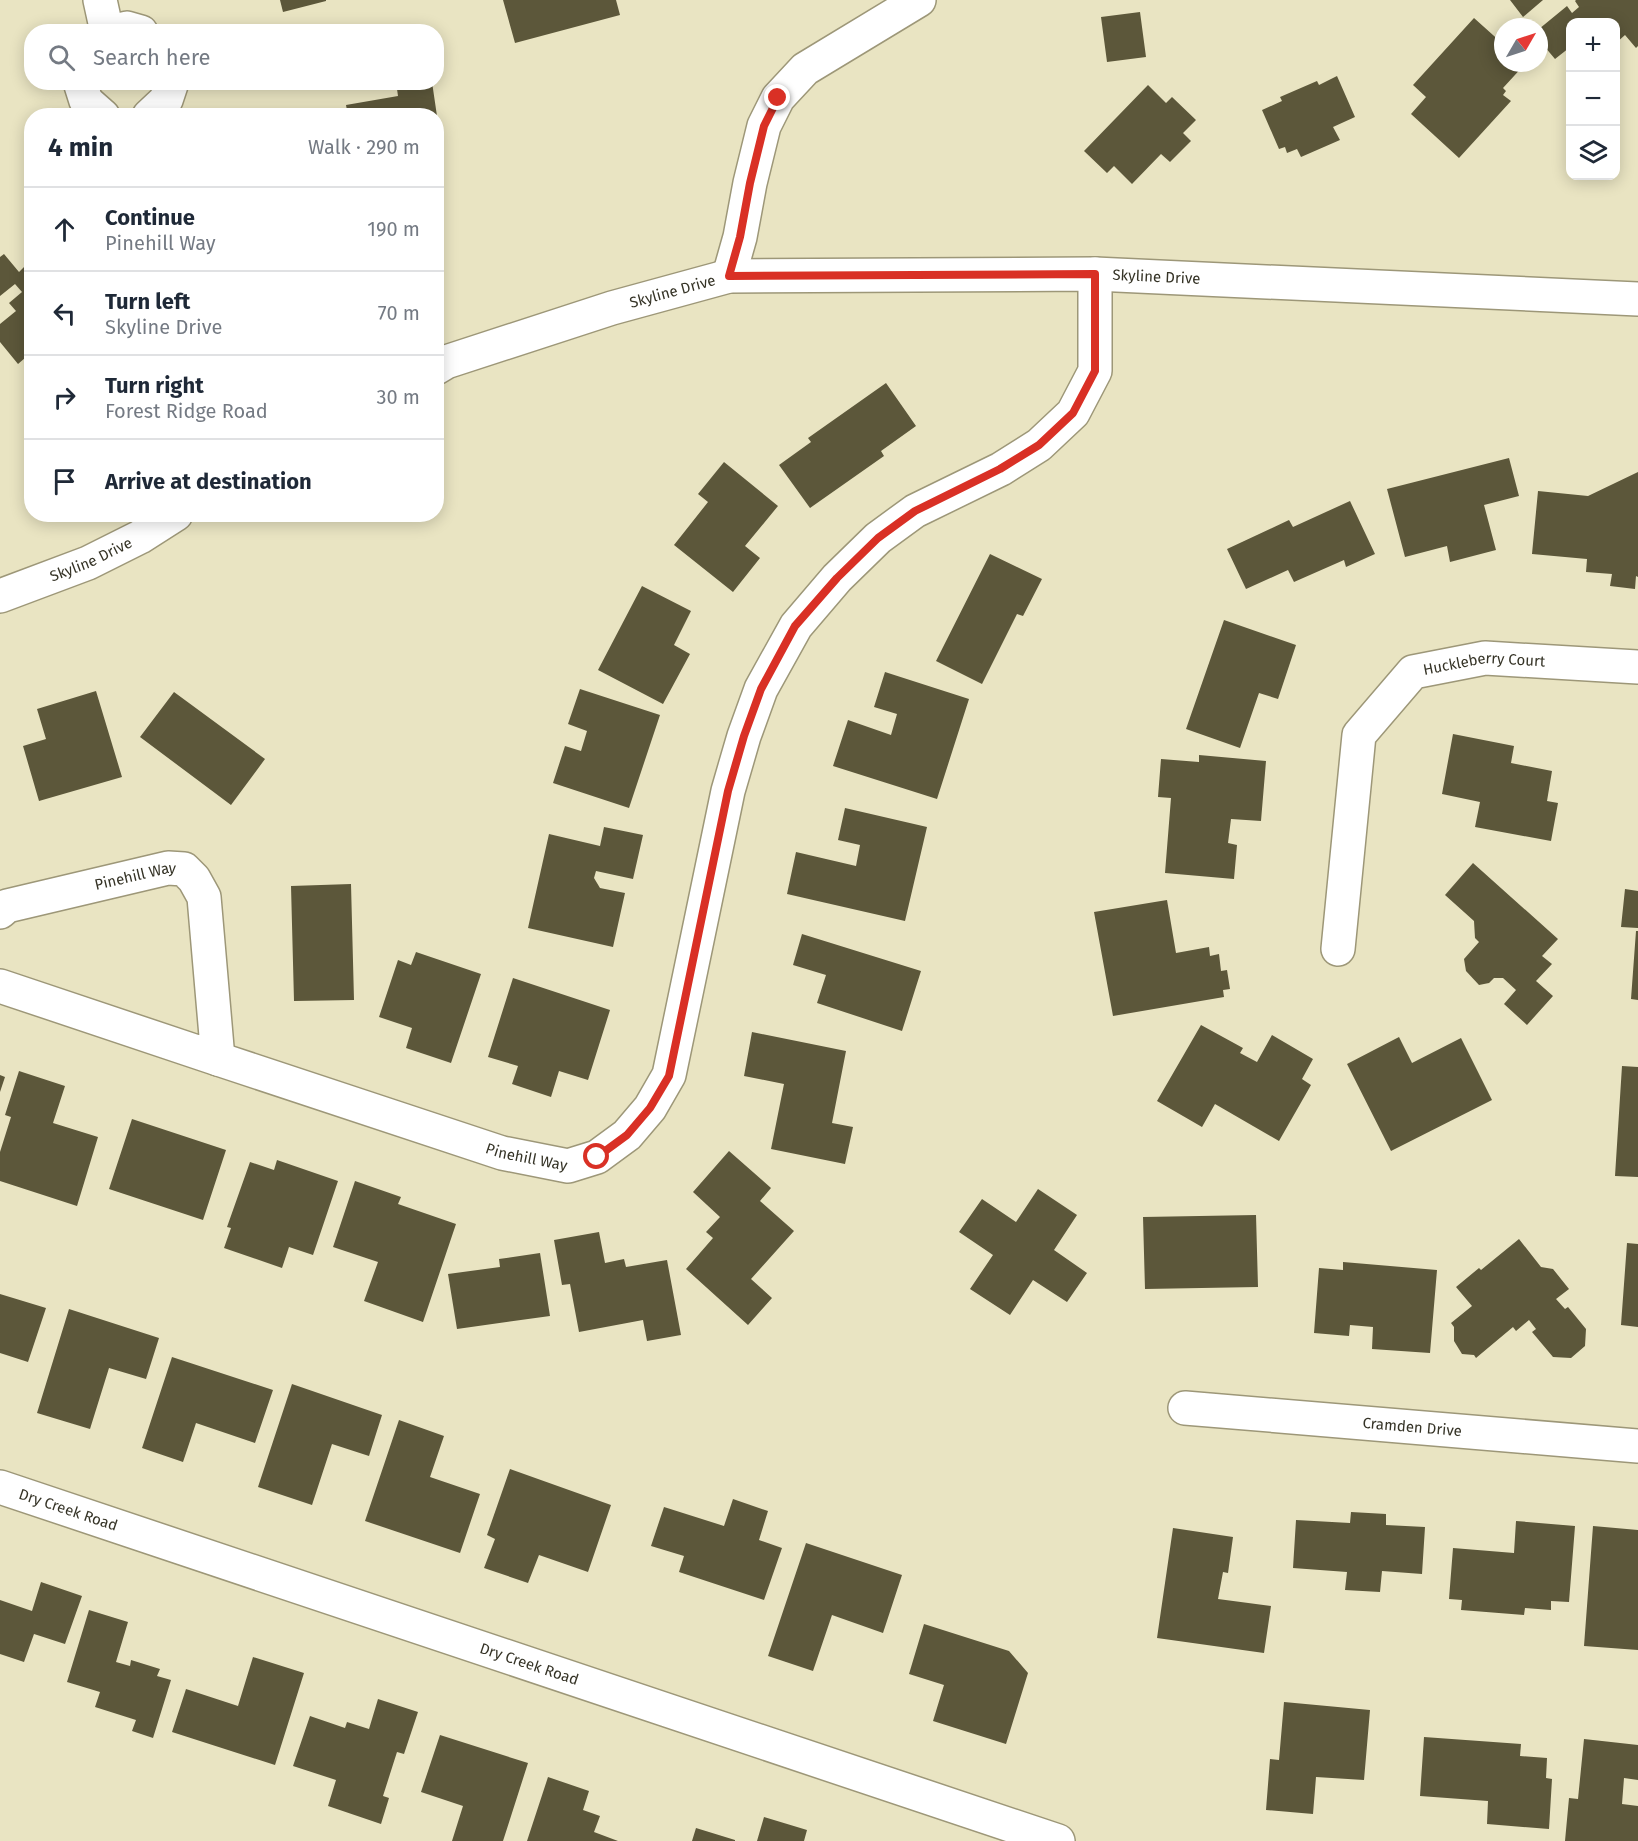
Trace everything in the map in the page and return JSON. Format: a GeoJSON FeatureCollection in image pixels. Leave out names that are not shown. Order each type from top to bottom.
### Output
{"type":"FeatureCollection","features":[{"type":"Feature","properties":{"kind":"street"},"geometry":{"type":"LineString","coordinates":[[100,0],[106,24]]}},
{"type":"Feature","properties":{"kind":"street"},"geometry":{"type":"LineString","coordinates":[[729,276],[740,237],[764,126],[778,98],[805,69],[919,0]]}},
{"type":"Feature","properties":{"kind":"street"},"geometry":{"type":"LineString","coordinates":[[83,90],[86,101],[94,108]]}},
{"type":"Feature","properties":{"kind":"street"},"geometry":{"type":"LineString","coordinates":[[157,108],[165,100],[169,90]]}},
{"type":"Feature","properties":{"kind":"street","name":"Skyline Drive"},"geometry":{"type":"LineString","coordinates":[[444,363],[612,308],[729,276],[1095,274],[1638,299]]}},
{"type":"Feature","properties":{"kind":"street","name":"Pinehill Way"},"geometry":{"type":"LineString","coordinates":[[0,986],[502,1153],[568,1166],[597,1157],[627,1135],[650,1108],[669,1076],[728,791],[744,736],[766,678],[795,626],[837,578],[878,538],[915,511],[1000,469],[1039,445],[1073,413],[1095,371],[1095,274]]}},
{"type":"Feature","properties":{"kind":"street","name":"Skyline Drive"},"geometry":{"type":"LineString","coordinates":[[0,596],[87,563],[140,537],[163,522]]}},
{"type":"Feature","properties":{"kind":"street","name":"Huckleberry Court"},"geometry":{"type":"LineString","coordinates":[[1338,949],[1359,735],[1413,672],[1485,658],[1638,667]]}},
{"type":"Feature","properties":{"kind":"street","name":"Pinehill Way"},"geometry":{"type":"LineString","coordinates":[[0,912],[7,906],[168,868],[184,869],[194,879],[204,897],[218,1059]]}},
{"type":"Feature","properties":{"kind":"street","name":"Cramden Drive"},"geometry":{"type":"LineString","coordinates":[[1185,1408],[1638,1446]]}},
{"type":"Feature","properties":{"kind":"street","name":"Dry Creek Road"},"geometry":{"type":"LineString","coordinates":[[0,1487],[1058,1841]]}},
{"type":"Feature","properties":{"kind":"building"},"geometry":{"type":"Polygon","coordinates":[[[280,0],[326,0],[326,1],[283,12],[280,0]]]}},
{"type":"Feature","properties":{"kind":"building"},"geometry":{"type":"Polygon","coordinates":[[[503,0],[616,0],[620,15],[515,43],[503,0]]]}},
{"type":"Feature","properties":{"kind":"building"},"geometry":{"type":"Polygon","coordinates":[[[1510,0],[1543,0],[1523,17],[1510,0]]]}},
{"type":"Feature","properties":{"kind":"building"},"geometry":{"type":"Polygon","coordinates":[[[1638,0],[1638,46],[1636,48],[1625,35],[1620,39],[1620,18],[1566,18],[1566,50],[1555,59],[1548,51],[1548,22],[1567,6],[1572,13],[1579,7],[1575,1],[1638,0]]]}},
{"type":"Feature","properties":{"kind":"building"},"geometry":{"type":"Polygon","coordinates":[[[1140,12],[1146,57],[1107,62],[1101,17],[1140,12]]]}},
{"type":"Feature","properties":{"kind":"building"},"geometry":{"type":"Polygon","coordinates":[[[1474,18],[1494,36],[1494,72],[1518,72],[1503,88],[1506,91],[1503,95],[1511,101],[1459,158],[1411,114],[1426,97],[1413,85],[1474,18]]]}},
{"type":"Feature","properties":{"kind":"building"},"geometry":{"type":"Polygon","coordinates":[[[1337,76],[1355,117],[1333,127],[1340,140],[1301,157],[1297,149],[1287,153],[1285,147],[1279,149],[1262,110],[1282,101],[1280,97],[1317,81],[1319,85],[1337,76]]]}},
{"type":"Feature","properties":{"kind":"building"},"geometry":{"type":"Polygon","coordinates":[[[1148,85],[1166,103],[1172,97],[1196,120],[1183,133],[1191,141],[1170,162],[1161,154],[1132,184],[1114,166],[1107,173],[1084,151],[1148,85]]]}},
{"type":"Feature","properties":{"kind":"building"},"geometry":{"type":"Polygon","coordinates":[[[397,90],[433,90],[436,108],[347,108],[346,105],[398,96],[397,90]]]}},
{"type":"Feature","properties":{"kind":"building"},"geometry":{"type":"Polygon","coordinates":[[[4,254],[19,272],[24,267],[24,359],[18,364],[0,342],[0,324],[16,311],[9,303],[22,292],[15,284],[0,296],[0,257],[4,254]]]}},
{"type":"Feature","properties":{"kind":"building"},"geometry":{"type":"Polygon","coordinates":[[[886,383],[916,426],[881,451],[884,456],[810,508],[779,465],[811,442],[808,438],[886,383]]]}},
{"type":"Feature","properties":{"kind":"building"},"geometry":{"type":"Polygon","coordinates":[[[1509,458],[1519,496],[1484,505],[1496,550],[1450,562],[1447,546],[1405,557],[1387,489],[1509,458]]]}},
{"type":"Feature","properties":{"kind":"building"},"geometry":{"type":"Polygon","coordinates":[[[724,462],[778,506],[745,546],[760,558],[733,592],[674,545],[708,502],[698,494],[724,462]]]}},
{"type":"Feature","properties":{"kind":"building"},"geometry":{"type":"Polygon","coordinates":[[[1638,472],[1638,577],[1636,576],[1635,589],[1610,586],[1612,574],[1586,572],[1587,559],[1532,554],[1538,491],[1588,496],[1638,472]]]}},
{"type":"Feature","properties":{"kind":"building"},"geometry":{"type":"Polygon","coordinates":[[[1350,501],[1375,554],[1346,567],[1344,560],[1294,582],[1288,570],[1246,589],[1227,549],[1289,520],[1293,527],[1350,501]]]}},
{"type":"Feature","properties":{"kind":"building"},"geometry":{"type":"Polygon","coordinates":[[[990,554],[1042,579],[1023,616],[1017,614],[982,684],[936,661],[990,554]]]}},
{"type":"Feature","properties":{"kind":"building"},"geometry":{"type":"Polygon","coordinates":[[[642,586],[691,611],[674,645],[690,654],[663,704],[598,670],[642,586]]]}},
{"type":"Feature","properties":{"kind":"building"},"geometry":{"type":"Polygon","coordinates":[[[1224,620],[1296,645],[1278,699],[1259,693],[1240,748],[1186,729],[1224,620]]]}},
{"type":"Feature","properties":{"kind":"building"},"geometry":{"type":"Polygon","coordinates":[[[885,672],[969,699],[937,799],[833,766],[848,720],[891,735],[897,714],[874,707],[885,672]]]}},
{"type":"Feature","properties":{"kind":"building"},"geometry":{"type":"Polygon","coordinates":[[[580,689],[660,715],[629,808],[553,783],[565,746],[581,751],[587,731],[568,724],[580,689]]]}},
{"type":"Feature","properties":{"kind":"building"},"geometry":{"type":"Polygon","coordinates":[[[96,691],[122,777],[39,801],[23,746],[46,739],[37,709],[96,691]]]}},
{"type":"Feature","properties":{"kind":"building"},"geometry":{"type":"Polygon","coordinates":[[[174,692],[265,759],[231,805],[140,737],[174,692]]]}},
{"type":"Feature","properties":{"kind":"building"},"geometry":{"type":"Polygon","coordinates":[[[1453,734],[1514,746],[1511,763],[1552,771],[1547,801],[1558,803],[1551,841],[1475,827],[1480,802],[1442,794],[1453,734]]]}},
{"type":"Feature","properties":{"kind":"building"},"geometry":{"type":"Polygon","coordinates":[[[1199,755],[1266,761],[1261,821],[1231,819],[1228,843],[1237,845],[1234,879],[1165,873],[1171,798],[1158,797],[1161,759],[1199,762],[1199,755]]]}},
{"type":"Feature","properties":{"kind":"building"},"geometry":{"type":"Polygon","coordinates":[[[845,808],[927,827],[905,921],[787,894],[796,852],[856,866],[860,845],[838,840],[845,808]]]}},
{"type":"Feature","properties":{"kind":"building"},"geometry":{"type":"Polygon","coordinates":[[[604,827],[643,835],[633,879],[596,871],[594,878],[600,888],[625,893],[613,947],[528,928],[549,834],[600,846],[604,827]]]}},
{"type":"Feature","properties":{"kind":"building"},"geometry":{"type":"Polygon","coordinates":[[[1473,863],[1558,939],[1542,956],[1552,964],[1536,981],[1553,996],[1527,1025],[1504,1004],[1516,990],[1503,978],[1494,978],[1489,983],[1479,985],[1466,971],[1464,959],[1479,942],[1475,938],[1474,921],[1445,895],[1473,863]]]}},
{"type":"Feature","properties":{"kind":"building"},"geometry":{"type":"Polygon","coordinates":[[[351,884],[354,1000],[294,1001],[291,886],[351,884]]]}},
{"type":"Feature","properties":{"kind":"building"},"geometry":{"type":"Polygon","coordinates":[[[1625,889],[1638,891],[1638,928],[1621,927],[1625,889]]]}},
{"type":"Feature","properties":{"kind":"building"},"geometry":{"type":"Polygon","coordinates":[[[1167,900],[1176,953],[1209,947],[1210,956],[1219,954],[1221,971],[1227,970],[1230,989],[1223,990],[1224,997],[1113,1016],[1094,912],[1167,900]]]}},
{"type":"Feature","properties":{"kind":"building"},"geometry":{"type":"Polygon","coordinates":[[[1636,931],[1638,931],[1638,1000],[1631,999],[1636,931]]]}},
{"type":"Feature","properties":{"kind":"building"},"geometry":{"type":"Polygon","coordinates":[[[802,934],[921,971],[902,1031],[817,1003],[826,975],[793,965],[802,934]]]}},
{"type":"Feature","properties":{"kind":"building"},"geometry":{"type":"Polygon","coordinates":[[[416,952],[481,974],[451,1063],[406,1048],[412,1028],[379,1017],[398,960],[411,965],[416,952]]]}},
{"type":"Feature","properties":{"kind":"building"},"geometry":{"type":"Polygon","coordinates":[[[513,978],[610,1010],[588,1080],[559,1071],[551,1097],[512,1084],[518,1066],[488,1057],[513,978]]]}},
{"type":"Feature","properties":{"kind":"building"},"geometry":{"type":"Polygon","coordinates":[[[1201,1025],[1243,1048],[1240,1053],[1257,1062],[1272,1035],[1313,1059],[1302,1079],[1311,1085],[1279,1141],[1215,1104],[1202,1127],[1157,1101],[1201,1025]]]}},
{"type":"Feature","properties":{"kind":"building"},"geometry":{"type":"Polygon","coordinates":[[[752,1032],[846,1051],[832,1123],[853,1127],[845,1164],[771,1149],[784,1084],[744,1076],[752,1032]]]}},
{"type":"Feature","properties":{"kind":"building"},"geometry":{"type":"Polygon","coordinates":[[[1399,1037],[1412,1063],[1461,1038],[1492,1100],[1391,1151],[1347,1064],[1399,1037]]]}},
{"type":"Feature","properties":{"kind":"building"},"geometry":{"type":"Polygon","coordinates":[[[1622,1066],[1638,1067],[1638,1177],[1615,1176],[1622,1066]]]}},
{"type":"Feature","properties":{"kind":"building"},"geometry":{"type":"Polygon","coordinates":[[[19,1071],[65,1086],[53,1123],[98,1137],[77,1206],[0,1181],[0,1152],[11,1117],[5,1115],[19,1071]]]}},
{"type":"Feature","properties":{"kind":"building"},"geometry":{"type":"Polygon","coordinates":[[[0,1075],[5,1077],[0,1092],[0,1075]]]}},
{"type":"Feature","properties":{"kind":"building"},"geometry":{"type":"Polygon","coordinates":[[[132,1119],[226,1150],[203,1220],[109,1189],[132,1119]]]}},
{"type":"Feature","properties":{"kind":"building"},"geometry":{"type":"Polygon","coordinates":[[[729,1151],[771,1188],[760,1201],[794,1231],[751,1279],[772,1298],[748,1325],[686,1269],[713,1238],[706,1232],[720,1217],[693,1192],[729,1151]]]}},
{"type":"Feature","properties":{"kind":"building"},"geometry":{"type":"Polygon","coordinates":[[[277,1160],[338,1181],[313,1255],[289,1247],[282,1268],[224,1248],[231,1228],[227,1227],[250,1162],[274,1170],[277,1160]]]}},
{"type":"Feature","properties":{"kind":"building"},"geometry":{"type":"Polygon","coordinates":[[[355,1181],[401,1197],[398,1204],[456,1224],[423,1322],[364,1301],[378,1262],[333,1247],[355,1181]]]}},
{"type":"Feature","properties":{"kind":"building"},"geometry":{"type":"Polygon","coordinates":[[[1038,1189],[1077,1215],[1054,1250],[1087,1273],[1067,1302],[1033,1280],[1010,1315],[970,1289],[993,1255],[959,1232],[982,1199],[1016,1222],[1038,1189]]]}},
{"type":"Feature","properties":{"kind":"building"},"geometry":{"type":"Polygon","coordinates":[[[1256,1215],[1258,1287],[1145,1289],[1143,1217],[1256,1215]]]}},
{"type":"Feature","properties":{"kind":"building"},"geometry":{"type":"Polygon","coordinates":[[[599,1232],[605,1263],[624,1259],[626,1267],[667,1260],[681,1335],[647,1341],[643,1320],[579,1332],[570,1284],[562,1285],[554,1240],[599,1232]]]}},
{"type":"Feature","properties":{"kind":"building"},"geometry":{"type":"Polygon","coordinates":[[[1519,1239],[1541,1267],[1553,1269],[1569,1289],[1556,1299],[1565,1309],[1568,1307],[1586,1329],[1585,1346],[1571,1358],[1553,1357],[1532,1332],[1536,1329],[1529,1320],[1516,1331],[1513,1327],[1476,1358],[1474,1355],[1462,1354],[1454,1341],[1454,1327],[1451,1323],[1472,1306],[1456,1287],[1519,1239]]]}},
{"type":"Feature","properties":{"kind":"building"},"geometry":{"type":"Polygon","coordinates":[[[1627,1243],[1638,1244],[1638,1327],[1621,1325],[1627,1243]]]}},
{"type":"Feature","properties":{"kind":"building"},"geometry":{"type":"Polygon","coordinates":[[[540,1253],[550,1316],[457,1329],[448,1274],[500,1267],[499,1259],[540,1253]]]}},
{"type":"Feature","properties":{"kind":"building"},"geometry":{"type":"Polygon","coordinates":[[[1343,1262],[1437,1270],[1430,1353],[1372,1349],[1373,1327],[1350,1325],[1349,1336],[1314,1333],[1319,1268],[1343,1270],[1343,1262]]]}},
{"type":"Feature","properties":{"kind":"building"},"geometry":{"type":"Polygon","coordinates":[[[0,1294],[46,1308],[28,1362],[0,1353],[0,1294]]]}},
{"type":"Feature","properties":{"kind":"building"},"geometry":{"type":"Polygon","coordinates":[[[69,1309],[159,1338],[146,1379],[109,1368],[90,1429],[37,1413],[69,1309]]]}},
{"type":"Feature","properties":{"kind":"building"},"geometry":{"type":"Polygon","coordinates":[[[172,1357],[273,1390],[255,1443],[196,1423],[183,1462],[142,1448],[172,1357]]]}},
{"type":"Feature","properties":{"kind":"building"},"geometry":{"type":"Polygon","coordinates":[[[292,1384],[382,1415],[369,1456],[332,1444],[312,1505],[258,1487],[292,1384]]]}},
{"type":"Feature","properties":{"kind":"building"},"geometry":{"type":"Polygon","coordinates":[[[399,1420],[444,1436],[430,1477],[480,1494],[460,1553],[365,1521],[399,1420]]]}},
{"type":"Feature","properties":{"kind":"building"},"geometry":{"type":"Polygon","coordinates":[[[510,1469],[611,1505],[588,1572],[539,1555],[528,1583],[484,1568],[495,1539],[487,1535],[510,1469]]]}},
{"type":"Feature","properties":{"kind":"building"},"geometry":{"type":"Polygon","coordinates":[[[733,1499],[768,1511],[759,1540],[782,1548],[764,1600],[679,1572],[684,1556],[651,1546],[664,1507],[724,1526],[733,1499]]]}},
{"type":"Feature","properties":{"kind":"building"},"geometry":{"type":"Polygon","coordinates":[[[1351,1512],[1386,1514],[1386,1525],[1425,1527],[1422,1574],[1382,1571],[1380,1592],[1345,1590],[1347,1572],[1293,1568],[1296,1520],[1350,1523],[1351,1512]]]}},
{"type":"Feature","properties":{"kind":"building"},"geometry":{"type":"Polygon","coordinates":[[[1516,1521],[1575,1526],[1569,1602],[1551,1601],[1551,1610],[1525,1608],[1524,1615],[1461,1610],[1462,1600],[1449,1599],[1453,1548],[1514,1553],[1516,1521]]]}},
{"type":"Feature","properties":{"kind":"building"},"geometry":{"type":"Polygon","coordinates":[[[1593,1526],[1638,1530],[1638,1650],[1584,1646],[1593,1526]]]}},
{"type":"Feature","properties":{"kind":"building"},"geometry":{"type":"Polygon","coordinates":[[[1173,1528],[1233,1537],[1228,1573],[1223,1572],[1218,1599],[1271,1606],[1264,1653],[1157,1638],[1173,1528]]]}},
{"type":"Feature","properties":{"kind":"building"},"geometry":{"type":"Polygon","coordinates":[[[806,1543],[902,1575],[883,1633],[832,1615],[813,1671],[768,1656],[806,1543]]]}},
{"type":"Feature","properties":{"kind":"building"},"geometry":{"type":"Polygon","coordinates":[[[41,1582],[82,1596],[65,1644],[34,1634],[24,1662],[0,1654],[0,1600],[32,1611],[41,1582]]]}},
{"type":"Feature","properties":{"kind":"building"},"geometry":{"type":"Polygon","coordinates":[[[89,1610],[128,1622],[116,1662],[130,1666],[131,1660],[160,1669],[157,1676],[171,1680],[153,1738],[132,1731],[136,1720],[95,1707],[100,1692],[67,1682],[89,1610]]]}},
{"type":"Feature","properties":{"kind":"building"},"geometry":{"type":"Polygon","coordinates":[[[924,1624],[1009,1651],[1028,1673],[1006,1744],[933,1721],[944,1685],[909,1674],[924,1624]]]}},
{"type":"Feature","properties":{"kind":"building"},"geometry":{"type":"Polygon","coordinates":[[[253,1657],[304,1673],[275,1765],[172,1732],[186,1689],[238,1706],[253,1657]]]}},
{"type":"Feature","properties":{"kind":"building"},"geometry":{"type":"Polygon","coordinates":[[[378,1699],[418,1712],[404,1754],[397,1752],[383,1796],[389,1798],[381,1824],[328,1806],[336,1780],[293,1766],[310,1716],[345,1728],[347,1722],[369,1729],[378,1699]]]}},
{"type":"Feature","properties":{"kind":"building"},"geometry":{"type":"Polygon","coordinates":[[[1284,1702],[1370,1710],[1364,1780],[1316,1777],[1313,1814],[1266,1810],[1270,1759],[1279,1760],[1284,1702]]]}},
{"type":"Feature","properties":{"kind":"building"},"geometry":{"type":"Polygon","coordinates":[[[440,1735],[528,1763],[503,1841],[452,1841],[463,1806],[421,1792],[440,1735]]]}},
{"type":"Feature","properties":{"kind":"building"},"geometry":{"type":"Polygon","coordinates":[[[1424,1737],[1521,1744],[1520,1756],[1547,1758],[1546,1778],[1552,1779],[1549,1829],[1487,1824],[1488,1801],[1420,1796],[1424,1737]]]}},
{"type":"Feature","properties":{"kind":"building"},"geometry":{"type":"Polygon","coordinates":[[[1584,1739],[1638,1745],[1638,1780],[1624,1778],[1622,1804],[1638,1806],[1638,1841],[1565,1841],[1569,1798],[1578,1799],[1584,1739]]]}},
{"type":"Feature","properties":{"kind":"building"},"geometry":{"type":"Polygon","coordinates":[[[548,1777],[589,1791],[583,1810],[600,1816],[594,1832],[618,1841],[527,1841],[548,1777]]]}},
{"type":"Feature","properties":{"kind":"building"},"geometry":{"type":"Polygon","coordinates":[[[764,1817],[807,1830],[804,1841],[757,1841],[764,1817]]]}},
{"type":"Feature","properties":{"kind":"building"},"geometry":{"type":"Polygon","coordinates":[[[696,1828],[735,1840],[735,1841],[692,1841],[696,1828]]]}},
{"type":"Feature","properties":{"kind":"route"},"geometry":{"type":"LineString","coordinates":[[597,1157],[627,1135],[650,1108],[669,1076],[728,791],[761,689],[795,626],[837,578],[878,538],[915,511],[1000,469],[1039,445],[1073,413],[1095,371],[1095,274],[729,276],[740,237],[764,126],[778,98]]}}]}
